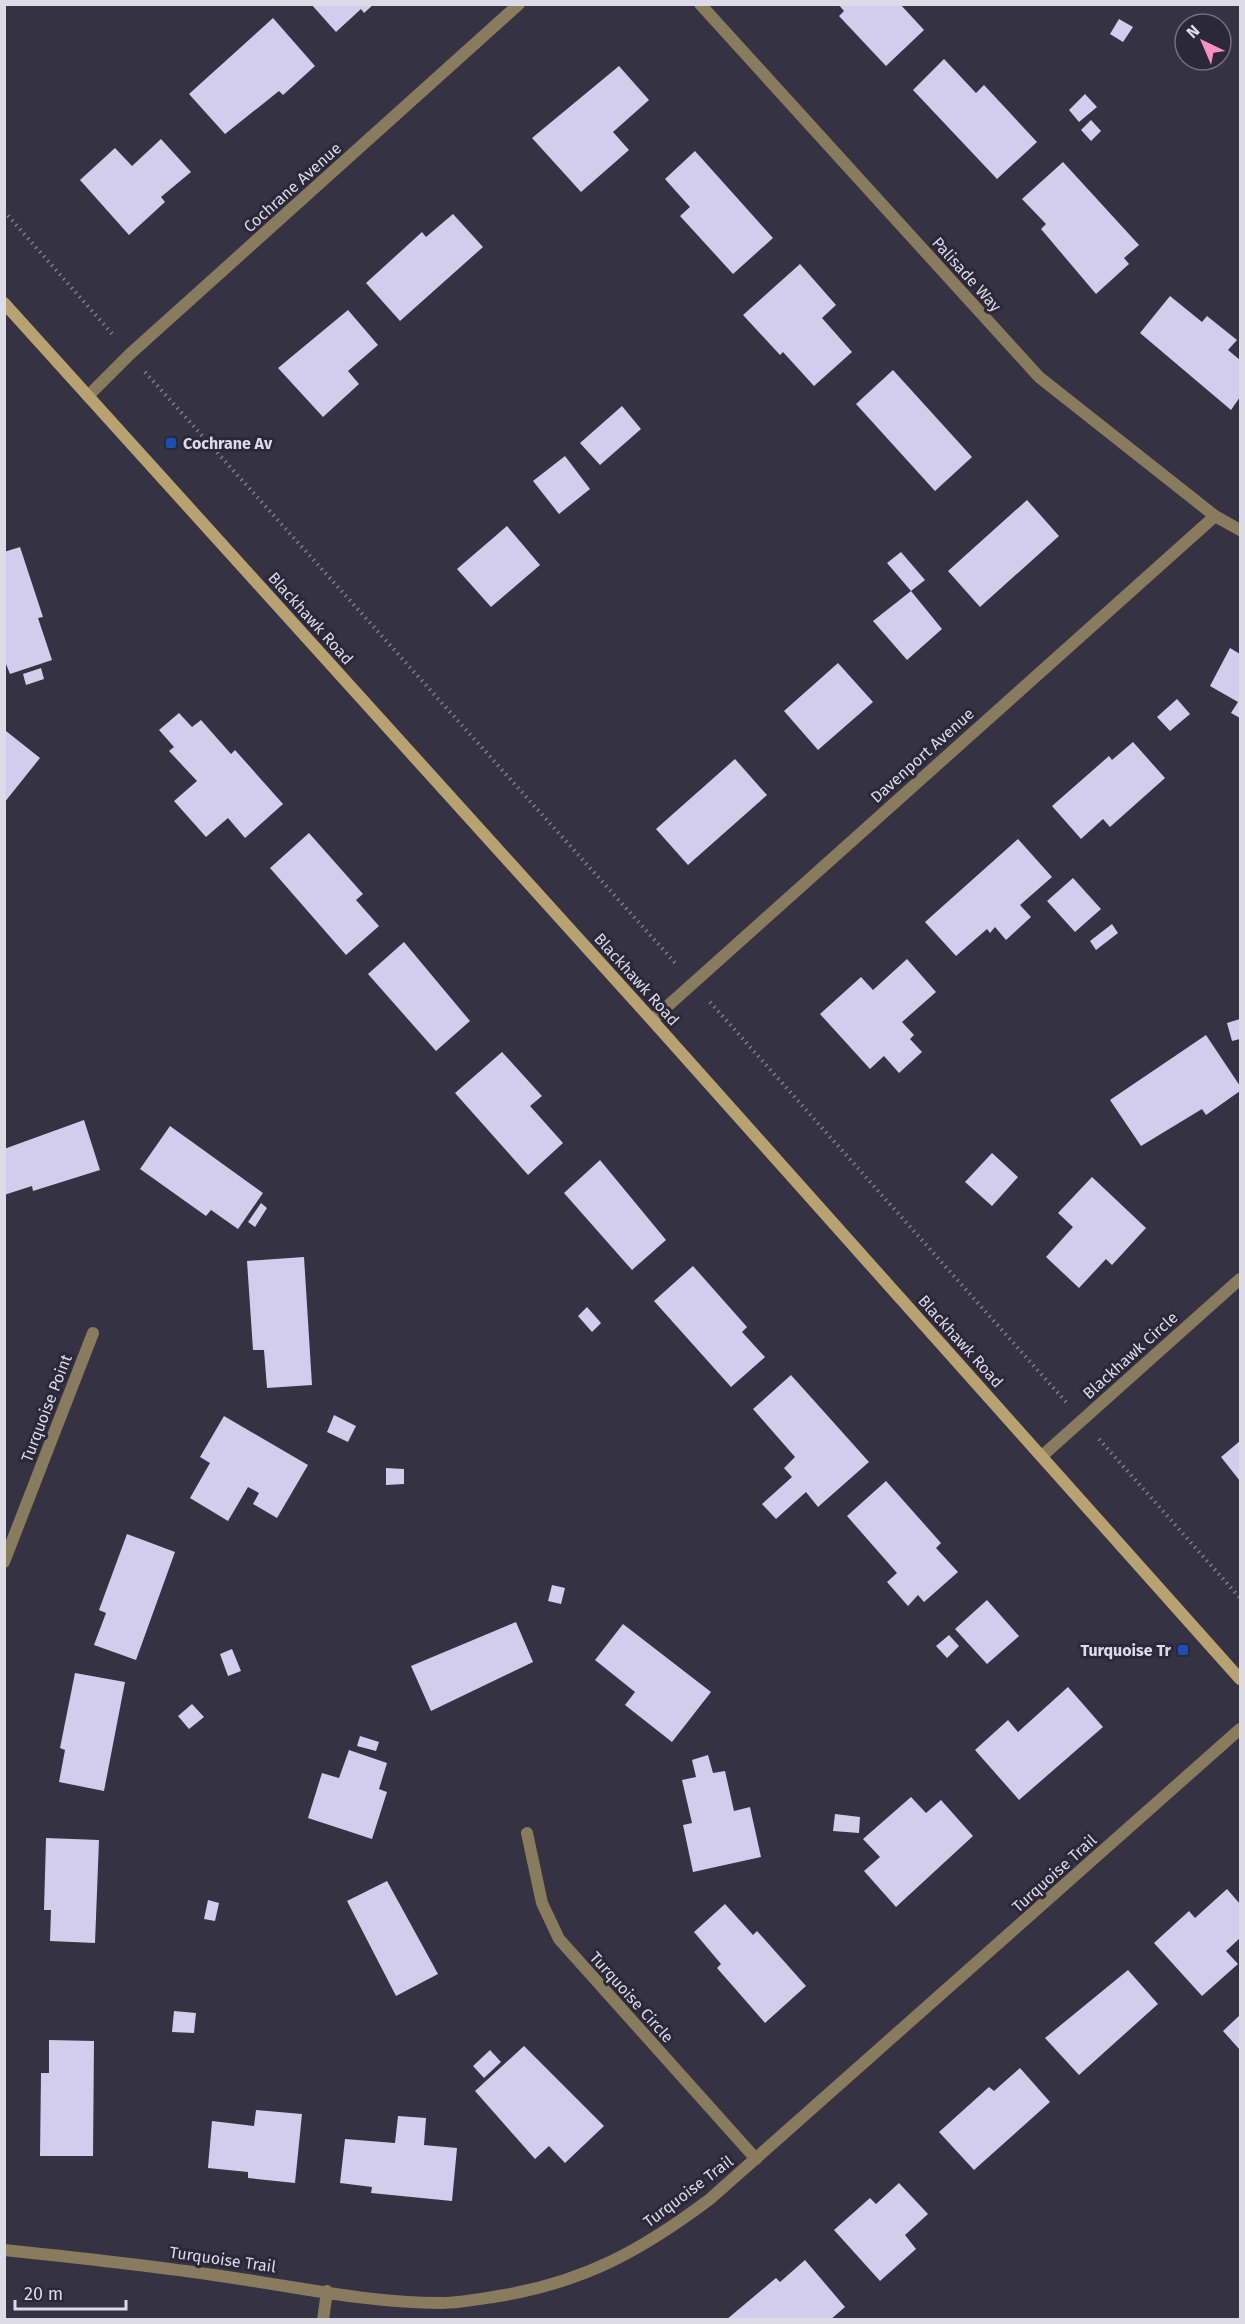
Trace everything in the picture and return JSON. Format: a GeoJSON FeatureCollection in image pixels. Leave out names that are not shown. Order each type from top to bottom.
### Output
{"type":"FeatureCollection","features":[{"type":"Feature","properties":{"kind":"street","name":"Cochrane Avenue"},"geometry":{"type":"LineString","coordinates":[[88,396],[130,354],[519,4]]}},
{"type":"Feature","properties":{"kind":"street","name":"Palisade Way"},"geometry":{"type":"LineString","coordinates":[[700,4],[1039,377],[1215,516],[1240,530]]}},
{"type":"Feature","properties":{"kind":"street","name":"Blackhawk Road"},"geometry":{"type":"LineString","coordinates":[[4,303],[652,1020],[1240,1679]]}},
{"type":"Feature","properties":{"kind":"street","name":"Davenport Avenue"},"geometry":{"type":"LineString","coordinates":[[652,1020],[1215,516]]}},
{"type":"Feature","properties":{"kind":"street","name":"Blackhawk Circle"},"geometry":{"type":"LineString","coordinates":[[1042,1456],[1240,1279]]}},
{"type":"Feature","properties":{"kind":"street","name":"Turquoise Point"},"geometry":{"type":"LineString","coordinates":[[4,1562],[93,1333]]}},
{"type":"Feature","properties":{"kind":"street","name":"Turquoise Trail"},"geometry":{"type":"LineString","coordinates":[[4,2250],[179,2269],[387,2300],[441,2303],[474,2301],[558,2284],[598,2269],[656,2237],[711,2199],[1240,1729]]}},
{"type":"Feature","properties":{"kind":"street","name":"Turquoise Circle"},"geometry":{"type":"LineString","coordinates":[[526,1833],[542,1903],[559,1939],[756,2159]]}},
{"type":"Feature","properties":{"kind":"street"},"geometry":{"type":"LineString","coordinates":[[323,2319],[327,2291]]}},
{"type":"Feature","properties":{"kind":"path"},"geometry":{"type":"LineString","coordinates":[[4,211],[1240,1598]]}},
{"type":"Feature","properties":{"kind":"building"},"geometry":{"type":"Polygon","coordinates":[[[311,4],[374,4],[364,13],[361,9],[336,32],[311,4]]]}},
{"type":"Feature","properties":{"kind":"building"},"geometry":{"type":"Polygon","coordinates":[[[838,4],[900,4],[924,30],[886,66],[839,16],[844,11],[838,4]]]}},
{"type":"Feature","properties":{"kind":"building"},"geometry":{"type":"Polygon","coordinates":[[[273,18],[315,66],[283,95],[279,91],[225,134],[189,94],[273,18]]]}},
{"type":"Feature","properties":{"kind":"building"},"geometry":{"type":"Polygon","coordinates":[[[1119,19],[1133,27],[1123,42],[1110,34],[1119,19]]]}},
{"type":"Feature","properties":{"kind":"building"},"geometry":{"type":"Polygon","coordinates":[[[944,59],[976,93],[984,85],[1037,142],[997,179],[913,90],[944,59]]]}},
{"type":"Feature","properties":{"kind":"building"},"geometry":{"type":"Polygon","coordinates":[[[619,66],[649,100],[613,132],[629,150],[581,192],[532,138],[619,66]]]}},
{"type":"Feature","properties":{"kind":"building"},"geometry":{"type":"Polygon","coordinates":[[[1085,94],[1097,107],[1079,122],[1069,110],[1085,94]]]}},
{"type":"Feature","properties":{"kind":"building"},"geometry":{"type":"Polygon","coordinates":[[[1091,120],[1101,131],[1091,141],[1081,130],[1091,120]]]}},
{"type":"Feature","properties":{"kind":"building"},"geometry":{"type":"Polygon","coordinates":[[[161,139],[191,172],[161,197],[165,202],[129,235],[80,180],[115,148],[132,166],[161,139]]]}},
{"type":"Feature","properties":{"kind":"building"},"geometry":{"type":"Polygon","coordinates":[[[695,151],[773,238],[733,274],[680,216],[690,207],[665,179],[695,151]]]}},
{"type":"Feature","properties":{"kind":"building"},"geometry":{"type":"Polygon","coordinates":[[[1063,162],[1139,245],[1124,258],[1129,264],[1096,294],[1041,229],[1046,224],[1022,199],[1063,162]]]}},
{"type":"Feature","properties":{"kind":"building"},"geometry":{"type":"Polygon","coordinates":[[[453,214],[483,247],[400,321],[366,283],[422,232],[426,237],[453,214]]]}},
{"type":"Feature","properties":{"kind":"building"},"geometry":{"type":"Polygon","coordinates":[[[800,264],[836,305],[822,318],[852,352],[814,386],[783,352],[780,355],[743,315],[800,264]]]}},
{"type":"Feature","properties":{"kind":"building"},"geometry":{"type":"Polygon","coordinates":[[[1170,296],[1202,322],[1207,316],[1237,340],[1228,350],[1240,360],[1240,397],[1231,410],[1140,333],[1170,296]]]}},
{"type":"Feature","properties":{"kind":"building"},"geometry":{"type":"Polygon","coordinates":[[[348,310],[378,345],[348,371],[359,384],[323,417],[278,368],[348,310]]]}},
{"type":"Feature","properties":{"kind":"building"},"geometry":{"type":"Polygon","coordinates":[[[893,370],[972,457],[935,491],[856,404],[893,370]]]}},
{"type":"Feature","properties":{"kind":"building"},"geometry":{"type":"Polygon","coordinates":[[[622,406],[641,429],[600,465],[580,443],[622,406]]]}},
{"type":"Feature","properties":{"kind":"building"},"geometry":{"type":"Polygon","coordinates":[[[565,456],[590,489],[559,514],[533,481],[565,456]]]}},
{"type":"Feature","properties":{"kind":"building"},"geometry":{"type":"Polygon","coordinates":[[[1027,500],[1059,536],[980,607],[948,571],[1027,500]]]}},
{"type":"Feature","properties":{"kind":"building"},"geometry":{"type":"Polygon","coordinates":[[[507,526],[540,565],[491,607],[457,569],[507,526]]]}},
{"type":"Feature","properties":{"kind":"building"},"geometry":{"type":"Polygon","coordinates":[[[20,547],[43,617],[38,618],[52,660],[10,674],[4,659],[4,552],[20,547]]]}},
{"type":"Feature","properties":{"kind":"building"},"geometry":{"type":"Polygon","coordinates":[[[901,552],[925,580],[911,591],[887,563],[901,552]]]}},
{"type":"Feature","properties":{"kind":"building"},"geometry":{"type":"Polygon","coordinates":[[[911,591],[942,629],[907,660],[873,621],[911,591]]]}},
{"type":"Feature","properties":{"kind":"building"},"geometry":{"type":"Polygon","coordinates":[[[1230,648],[1240,654],[1240,718],[1231,713],[1238,702],[1210,686],[1230,648]]]}},
{"type":"Feature","properties":{"kind":"building"},"geometry":{"type":"Polygon","coordinates":[[[838,663],[873,702],[818,750],[784,711],[838,663]]]}},
{"type":"Feature","properties":{"kind":"building"},"geometry":{"type":"Polygon","coordinates":[[[41,668],[44,679],[26,685],[23,674],[41,668]]]}},
{"type":"Feature","properties":{"kind":"building"},"geometry":{"type":"Polygon","coordinates":[[[1177,699],[1190,714],[1170,731],[1157,717],[1177,699]]]}},
{"type":"Feature","properties":{"kind":"building"},"geometry":{"type":"Polygon","coordinates":[[[179,713],[192,727],[201,720],[231,754],[235,750],[283,804],[245,838],[228,818],[206,837],[174,801],[197,781],[169,751],[174,747],[159,730],[179,713]]]}},
{"type":"Feature","properties":{"kind":"building"},"geometry":{"type":"Polygon","coordinates":[[[6,731],[40,758],[4,803],[4,733],[6,731]]]}},
{"type":"Feature","properties":{"kind":"building"},"geometry":{"type":"Polygon","coordinates":[[[1133,742],[1165,778],[1110,827],[1103,819],[1081,839],[1052,806],[1109,756],[1112,760],[1133,742]]]}},
{"type":"Feature","properties":{"kind":"building"},"geometry":{"type":"Polygon","coordinates":[[[735,759],[767,795],[688,865],[656,829],[735,759]]]}},
{"type":"Feature","properties":{"kind":"building"},"geometry":{"type":"Polygon","coordinates":[[[309,833],[363,894],[356,900],[379,926],[346,955],[270,868],[309,833]]]}},
{"type":"Feature","properties":{"kind":"building"},"geometry":{"type":"Polygon","coordinates":[[[1018,839],[1052,877],[1020,905],[1031,917],[1006,940],[995,927],[990,933],[987,929],[956,956],[925,922],[1018,839]]]}},
{"type":"Feature","properties":{"kind":"building"},"geometry":{"type":"Polygon","coordinates":[[[1073,878],[1101,909],[1075,932],[1047,901],[1073,878]]]}},
{"type":"Feature","properties":{"kind":"building"},"geometry":{"type":"Polygon","coordinates":[[[1112,924],[1118,933],[1096,950],[1090,941],[1112,924]]]}},
{"type":"Feature","properties":{"kind":"building"},"geometry":{"type":"Polygon","coordinates":[[[404,942],[470,1021],[436,1051],[368,974],[404,942]]]}},
{"type":"Feature","properties":{"kind":"building"},"geometry":{"type":"Polygon","coordinates":[[[907,959],[936,992],[902,1022],[914,1035],[910,1039],[922,1052],[899,1073],[884,1056],[870,1069],[820,1014],[861,977],[873,990],[907,959]]]}},
{"type":"Feature","properties":{"kind":"building"},"geometry":{"type":"Polygon","coordinates":[[[1240,1019],[1240,1039],[1232,1041],[1227,1023],[1240,1019]]]}},
{"type":"Feature","properties":{"kind":"building"},"geometry":{"type":"Polygon","coordinates":[[[1206,1035],[1240,1086],[1240,1091],[1206,1115],[1202,1109],[1141,1146],[1110,1100],[1206,1035]]]}},
{"type":"Feature","properties":{"kind":"building"},"geometry":{"type":"Polygon","coordinates":[[[502,1052],[542,1096],[530,1106],[563,1143],[528,1175],[455,1093],[502,1052]]]}},
{"type":"Feature","properties":{"kind":"building"},"geometry":{"type":"Polygon","coordinates":[[[84,1120],[100,1170],[33,1191],[32,1186],[4,1195],[4,1149],[84,1120]]]}},
{"type":"Feature","properties":{"kind":"building"},"geometry":{"type":"Polygon","coordinates":[[[170,1126],[263,1193],[238,1229],[211,1210],[206,1216],[140,1169],[170,1126]]]}},
{"type":"Feature","properties":{"kind":"building"},"geometry":{"type":"Polygon","coordinates":[[[992,1153],[1018,1177],[992,1206],[965,1182],[992,1153]]]}},
{"type":"Feature","properties":{"kind":"building"},"geometry":{"type":"Polygon","coordinates":[[[600,1160],[666,1240],[632,1270],[564,1193],[600,1160]]]}},
{"type":"Feature","properties":{"kind":"building"},"geometry":{"type":"Polygon","coordinates":[[[1092,1177],[1146,1228],[1112,1265],[1106,1259],[1079,1288],[1046,1257],[1073,1227],[1058,1213],[1092,1177]]]}},
{"type":"Feature","properties":{"kind":"building"},"geometry":{"type":"Polygon","coordinates":[[[261,1203],[267,1208],[255,1227],[248,1222],[261,1203]]]}},
{"type":"Feature","properties":{"kind":"building"},"geometry":{"type":"Polygon","coordinates":[[[304,1257],[312,1385],[267,1388],[264,1350],[253,1350],[247,1261],[304,1257]]]}},
{"type":"Feature","properties":{"kind":"building"},"geometry":{"type":"Polygon","coordinates":[[[693,1266],[747,1327],[742,1332],[765,1357],[731,1387],[654,1301],[693,1266]]]}},
{"type":"Feature","properties":{"kind":"building"},"geometry":{"type":"Polygon","coordinates":[[[587,1307],[601,1323],[592,1332],[578,1316],[587,1307]]]}},
{"type":"Feature","properties":{"kind":"building"},"geometry":{"type":"Polygon","coordinates":[[[791,1375],[869,1462],[818,1507],[806,1492],[776,1519],[762,1504],[792,1477],[784,1468],[795,1457],[753,1409],[791,1375]]]}},
{"type":"Feature","properties":{"kind":"building"},"geometry":{"type":"Polygon","coordinates":[[[334,1415],[356,1426],[348,1442],[327,1432],[334,1415]]]}},
{"type":"Feature","properties":{"kind":"building"},"geometry":{"type":"Polygon","coordinates":[[[224,1416],[308,1465],[277,1518],[253,1504],[259,1493],[248,1487],[228,1521],[190,1498],[210,1463],[200,1457],[224,1416]]]}},
{"type":"Feature","properties":{"kind":"building"},"geometry":{"type":"Polygon","coordinates":[[[1240,1441],[1240,1481],[1221,1457],[1240,1441]]]}},
{"type":"Feature","properties":{"kind":"building"},"geometry":{"type":"Polygon","coordinates":[[[386,1468],[404,1469],[404,1484],[386,1485],[386,1468]]]}},
{"type":"Feature","properties":{"kind":"building"},"geometry":{"type":"Polygon","coordinates":[[[886,1481],[941,1543],[936,1548],[958,1572],[924,1602],[918,1595],[908,1606],[887,1582],[897,1573],[847,1516],[886,1481]]]}},
{"type":"Feature","properties":{"kind":"building"},"geometry":{"type":"Polygon","coordinates":[[[127,1534],[175,1552],[136,1660],[94,1645],[106,1613],[99,1610],[127,1534]]]}},
{"type":"Feature","properties":{"kind":"building"},"geometry":{"type":"Polygon","coordinates":[[[552,1585],[565,1588],[561,1604],[548,1601],[552,1585]]]}},
{"type":"Feature","properties":{"kind":"building"},"geometry":{"type":"Polygon","coordinates":[[[987,1600],[1019,1636],[987,1664],[955,1629],[987,1600]]]}},
{"type":"Feature","properties":{"kind":"building"},"geometry":{"type":"Polygon","coordinates":[[[516,1622],[533,1662],[431,1711],[411,1666],[516,1622]]]}},
{"type":"Feature","properties":{"kind":"building"},"geometry":{"type":"Polygon","coordinates":[[[623,1624],[711,1692],[672,1742],[625,1705],[635,1692],[595,1660],[623,1624]]]}},
{"type":"Feature","properties":{"kind":"building"},"geometry":{"type":"Polygon","coordinates":[[[949,1635],[959,1646],[947,1658],[936,1646],[949,1635]]]}},
{"type":"Feature","properties":{"kind":"building"},"geometry":{"type":"Polygon","coordinates":[[[232,1649],[241,1671],[228,1676],[220,1654],[232,1649]]]}},
{"type":"Feature","properties":{"kind":"building"},"geometry":{"type":"Polygon","coordinates":[[[75,1673],[125,1682],[104,1791],[59,1782],[65,1750],[60,1748],[75,1673]]]}},
{"type":"Feature","properties":{"kind":"building"},"geometry":{"type":"Polygon","coordinates":[[[1068,1687],[1103,1727],[1019,1800],[975,1750],[1008,1720],[1018,1732],[1068,1687]]]}},
{"type":"Feature","properties":{"kind":"building"},"geometry":{"type":"Polygon","coordinates":[[[192,1704],[204,1717],[189,1729],[178,1716],[192,1704]]]}},
{"type":"Feature","properties":{"kind":"building"},"geometry":{"type":"Polygon","coordinates":[[[360,1736],[379,1742],[376,1751],[357,1746],[360,1736]]]}},
{"type":"Feature","properties":{"kind":"building"},"geometry":{"type":"Polygon","coordinates":[[[349,1750],[387,1763],[379,1789],[387,1792],[372,1839],[308,1818],[322,1773],[339,1778],[349,1750]]]}},
{"type":"Feature","properties":{"kind":"building"},"geometry":{"type":"Polygon","coordinates":[[[708,1755],[713,1773],[725,1771],[734,1811],[750,1807],[761,1857],[693,1872],[683,1825],[692,1823],[682,1780],[696,1777],[692,1760],[708,1755]]]}},
{"type":"Feature","properties":{"kind":"building"},"geometry":{"type":"Polygon","coordinates":[[[911,1797],[926,1813],[941,1800],[973,1836],[896,1907],[864,1871],[880,1857],[863,1839],[911,1797]]]}},
{"type":"Feature","properties":{"kind":"building"},"geometry":{"type":"Polygon","coordinates":[[[835,1814],[860,1817],[859,1833],[833,1831],[835,1814]]]}},
{"type":"Feature","properties":{"kind":"building"},"geometry":{"type":"Polygon","coordinates":[[[46,1838],[99,1840],[95,1943],[50,1941],[51,1910],[44,1910],[46,1838]]]}},
{"type":"Feature","properties":{"kind":"building"},"geometry":{"type":"Polygon","coordinates":[[[387,1881],[438,1974],[396,1996],[347,1901],[387,1881]]]}},
{"type":"Feature","properties":{"kind":"building"},"geometry":{"type":"Polygon","coordinates":[[[1227,1889],[1240,1904],[1240,1938],[1226,1951],[1238,1964],[1202,1996],[1154,1943],[1189,1911],[1195,1918],[1227,1889]]]}},
{"type":"Feature","properties":{"kind":"building"},"geometry":{"type":"Polygon","coordinates":[[[208,1900],[219,1903],[215,1921],[204,1919],[208,1900]]]}},
{"type":"Feature","properties":{"kind":"building"},"geometry":{"type":"Polygon","coordinates":[[[725,1904],[753,1935],[757,1931],[806,1986],[765,2023],[717,1968],[721,1964],[694,1932],[725,1904]]]}},
{"type":"Feature","properties":{"kind":"building"},"geometry":{"type":"Polygon","coordinates":[[[1128,1970],[1158,2004],[1079,2075],[1045,2038],[1128,1970]]]}},
{"type":"Feature","properties":{"kind":"building"},"geometry":{"type":"Polygon","coordinates":[[[174,2011],[196,2013],[194,2033],[172,2032],[174,2011]]]}},
{"type":"Feature","properties":{"kind":"building"},"geometry":{"type":"Polygon","coordinates":[[[1240,2015],[1240,2050],[1223,2031],[1240,2015]]]}},
{"type":"Feature","properties":{"kind":"building"},"geometry":{"type":"Polygon","coordinates":[[[49,2040],[94,2041],[93,2156],[40,2156],[41,2073],[49,2073],[49,2040]]]}},
{"type":"Feature","properties":{"kind":"building"},"geometry":{"type":"Polygon","coordinates":[[[524,2046],[604,2126],[565,2163],[549,2146],[535,2159],[475,2091],[524,2046]]]}},
{"type":"Feature","properties":{"kind":"building"},"geometry":{"type":"Polygon","coordinates":[[[490,2050],[501,2062],[484,2078],[473,2066],[490,2050]]]}},
{"type":"Feature","properties":{"kind":"building"},"geometry":{"type":"Polygon","coordinates":[[[1020,2068],[1050,2102],[974,2170],[939,2132],[989,2087],[994,2091],[1020,2068]]]}},
{"type":"Feature","properties":{"kind":"building"},"geometry":{"type":"Polygon","coordinates":[[[256,2110],[302,2114],[295,2183],[248,2178],[248,2172],[208,2168],[212,2121],[254,2126],[256,2110]]]}},
{"type":"Feature","properties":{"kind":"building"},"geometry":{"type":"Polygon","coordinates":[[[398,2116],[426,2118],[424,2145],[457,2148],[452,2201],[371,2193],[372,2187],[340,2183],[345,2139],[395,2143],[398,2116]]]}},
{"type":"Feature","properties":{"kind":"building"},"geometry":{"type":"Polygon","coordinates":[[[899,2183],[928,2214],[905,2235],[916,2249],[880,2281],[834,2230],[870,2198],[876,2204],[899,2183]]]}},
{"type":"Feature","properties":{"kind":"building"},"geometry":{"type":"Polygon","coordinates":[[[805,2260],[845,2307],[830,2320],[726,2320],[776,2278],[780,2282],[805,2260]]]}},
{"type":"Feature","properties":{"kind":"place","name":"Cochrane Av"},"geometry":{"type":"Point","coordinates":[171,443]}},
{"type":"Feature","properties":{"kind":"place","name":"Turquoise Tr"},"geometry":{"type":"Point","coordinates":[1183,1650]}}]}
